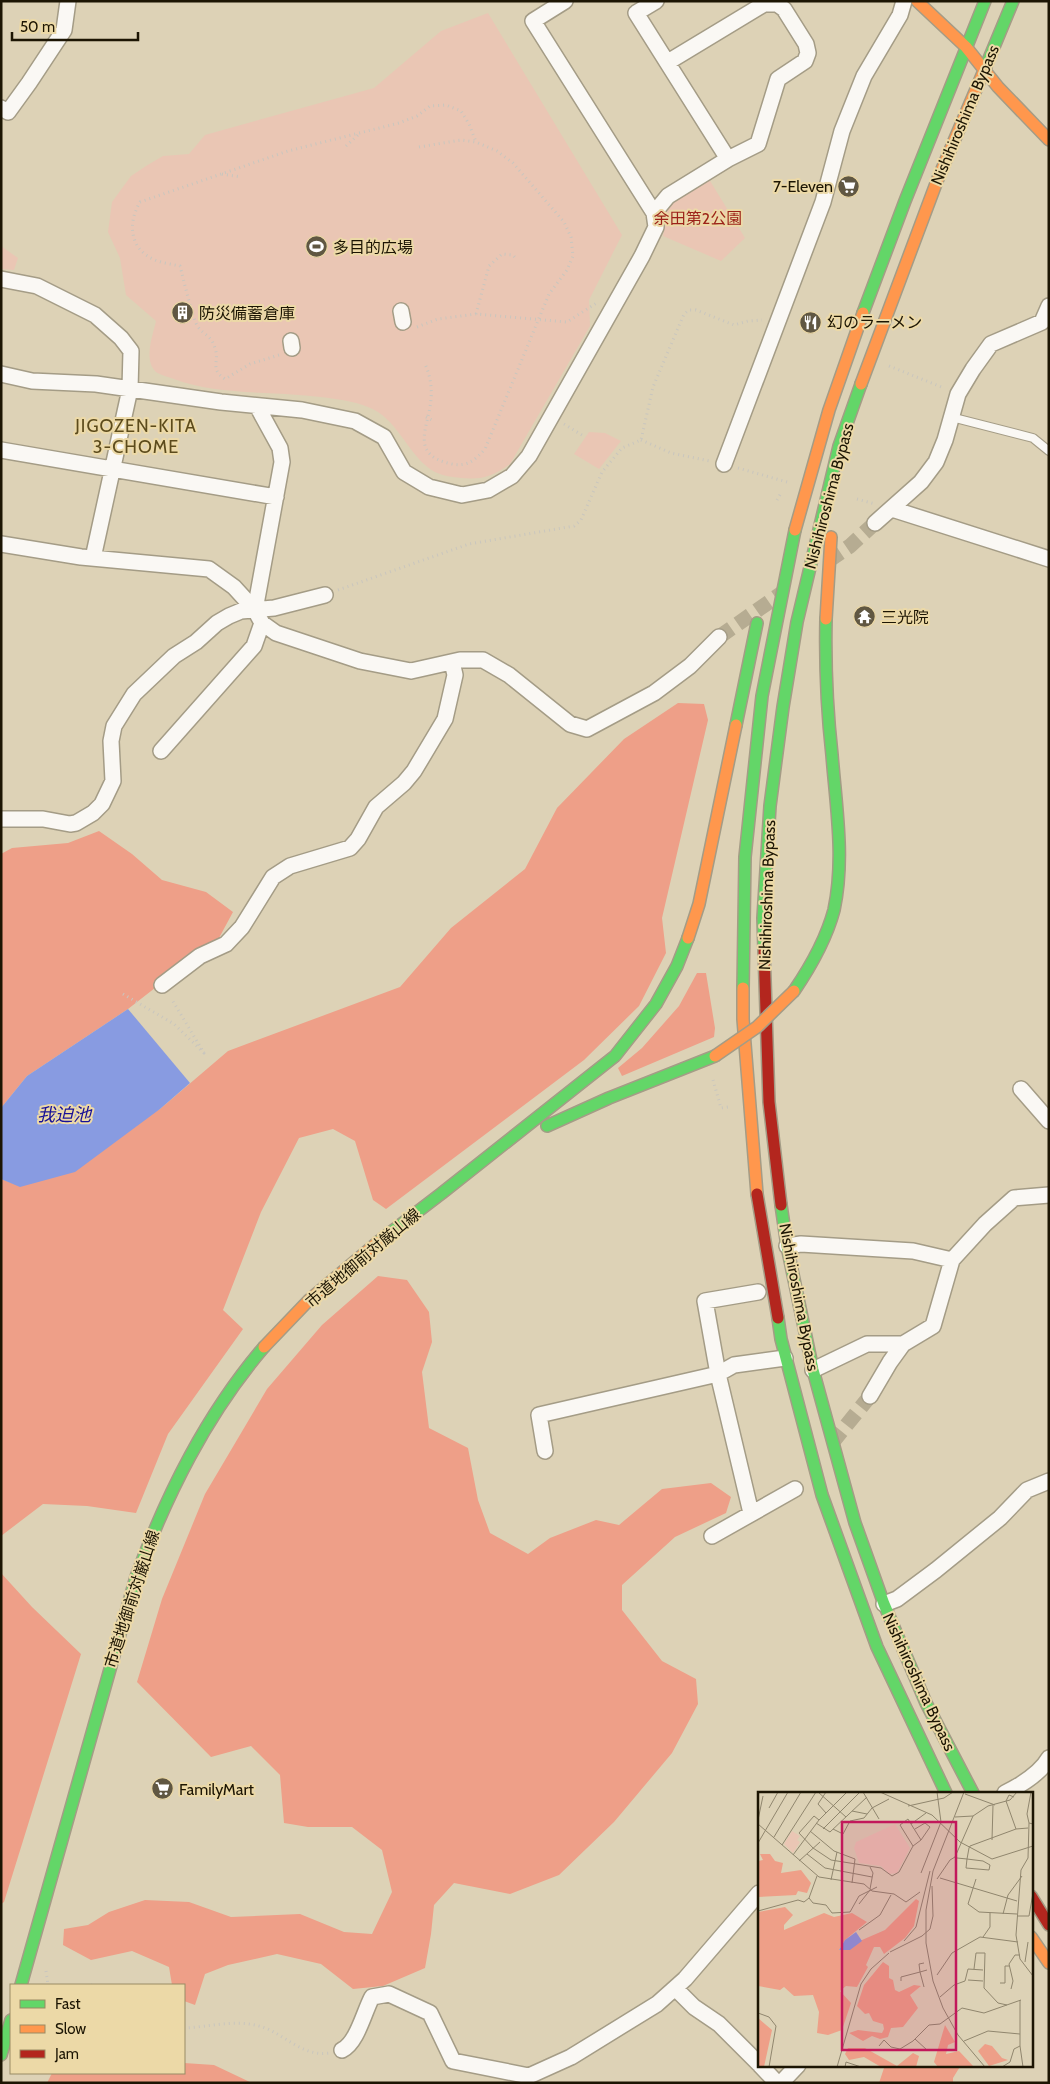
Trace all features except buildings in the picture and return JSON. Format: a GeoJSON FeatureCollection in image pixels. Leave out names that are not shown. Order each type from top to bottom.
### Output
{"type":"FeatureCollection","features":[{"type":"Feature","properties":{"kind":"main road"},"geometry":{"type":"LineString","coordinates":[[917,1],[966,47],[1004,94],[1049,140]]}},
{"type":"Feature","properties":{"kind":"main road","name":"Nishihiroshima Bypass"},"geometry":{"type":"LineString","coordinates":[[946,1792],[897,1692],[858,1597],[816,1475],[786,1358],[762,1234],[747,1107],[741,996],[743,885],[754,749],[771,639],[792,539],[836,391],[881,263],[985,1]]}},
{"type":"Feature","properties":{"kind":"main road","name":"Nishihiroshima Bypass"},"geometry":{"type":"LineString","coordinates":[[972,1792],[926,1703],[884,1604],[855,1523],[813,1370],[787,1246],[778,1188],[769,1092],[763,918],[770,806],[783,707],[797,622],[839,446],[902,271],[937,181],[1013,1]]}},
{"type":"Feature","properties":{"kind":"main road"},"geometry":{"type":"LineString","coordinates":[[784,529],[810,455],[836,391]]}},
{"type":"Feature","properties":{"kind":"main road"},"geometry":{"type":"LineString","coordinates":[[442,1193],[485,1162],[576,1111],[715,1056],[750,1034],[781,1007],[794,991],[816,956],[831,918],[837,892],[840,857],[827,699],[825,609],[839,446]]}},
{"type":"Feature","properties":{"kind":"main road"},"geometry":{"type":"LineString","coordinates":[[442,1193],[615,1056],[635,1035],[669,986],[685,951],[696,918],[759,613]]}},
{"type":"Feature","properties":{"kind":"main road","name":"市道地御前対厳山線"},"geometry":{"type":"LineString","coordinates":[[21,1984],[136,1577],[172,1485],[200,1435],[233,1387],[269,1342],[309,1300],[331,1281],[442,1193]]}},
{"type":"Feature","properties":{"kind":"main road"},"geometry":{"type":"LineString","coordinates":[[1032,1898],[1049,1925]]}},
{"type":"Feature","properties":{"kind":"main road"},"geometry":{"type":"LineString","coordinates":[[1032,1938],[1049,1963]]}},
{"type":"Feature","properties":{"kind":"main road"},"geometry":{"type":"LineString","coordinates":[[1,2055],[10,2024]]}},
{"type":"Feature","properties":{"kind":"street"},"geometry":{"type":"LineString","coordinates":[[1,108],[8,112],[30,83],[64,30],[68,1]]}},
{"type":"Feature","properties":{"kind":"street"},"geometry":{"type":"LineString","coordinates":[[1,374],[32,381],[96,384],[257,406],[302,410],[355,420],[384,437],[404,472],[429,487],[462,495],[488,490],[512,476],[529,456],[642,256],[656,226],[654,212],[533,21],[565,1]]}},
{"type":"Feature","properties":{"kind":"street"},"geometry":{"type":"LineString","coordinates":[[656,1],[632,7],[728,159]]}},
{"type":"Feature","properties":{"kind":"street"},"geometry":{"type":"LineString","coordinates":[[724,464],[823,202],[842,131],[864,76],[900,15],[904,1]]}},
{"type":"Feature","properties":{"kind":"street"},"geometry":{"type":"LineString","coordinates":[[654,212],[668,196],[728,159],[758,144],[778,80],[805,61],[808,53],[806,44],[784,9],[777,4],[764,4],[668,62]]}},
{"type":"Feature","properties":{"kind":"street"},"geometry":{"type":"LineString","coordinates":[[1,279],[37,286],[95,315],[121,338],[131,352],[130,389],[93,558]]}},
{"type":"Feature","properties":{"kind":"street"},"geometry":{"type":"LineString","coordinates":[[876,523],[921,482],[936,462],[946,440],[958,394],[991,344],[1046,322],[1049,306]]}},
{"type":"Feature","properties":{"kind":"street"},"geometry":{"type":"LineString","coordinates":[[169,749],[254,646],[282,462],[280,448],[257,406]]}},
{"type":"Feature","properties":{"kind":"street"},"geometry":{"type":"LineString","coordinates":[[1,450],[276,497]]}},
{"type":"Feature","properties":{"kind":"street"},"geometry":{"type":"LineString","coordinates":[[892,509],[1049,559]]}},
{"type":"Feature","properties":{"kind":"street"},"geometry":{"type":"LineString","coordinates":[[1,544],[93,558],[208,569],[234,587],[276,633],[306,644],[387,667],[411,671],[452,662],[483,660],[509,675],[570,724],[587,729],[654,693],[690,666],[719,637]]}},
{"type":"Feature","properties":{"kind":"street"},"geometry":{"type":"LineString","coordinates":[[1,819],[43,820],[70,824],[76,823],[92,813],[102,804],[113,781],[111,741],[114,726],[134,694],[174,656],[196,642],[217,624],[241,611],[259,616],[274,608],[325,595]]}},
{"type":"Feature","properties":{"kind":"street"},"geometry":{"type":"LineString","coordinates":[[162,985],[200,956],[226,944],[242,927],[273,877],[290,866],[350,848],[358,839],[376,807],[404,783],[414,770],[445,719],[454,676],[452,662]]}},
{"type":"Feature","properties":{"kind":"street"},"geometry":{"type":"LineString","coordinates":[[1021,1089],[1049,1121]]}},
{"type":"Feature","properties":{"kind":"street"},"geometry":{"type":"LineString","coordinates":[[870,1396],[903,1344],[933,1326],[952,1260],[985,1224],[1014,1198],[1049,1195]]}},
{"type":"Feature","properties":{"kind":"street"},"geometry":{"type":"LineString","coordinates":[[787,1246],[802,1244],[904,1251],[952,1260]]}},
{"type":"Feature","properties":{"kind":"street"},"geometry":{"type":"LineString","coordinates":[[751,1513],[718,1374],[704,1301],[758,1292]]}},
{"type":"Feature","properties":{"kind":"street"},"geometry":{"type":"LineString","coordinates":[[813,1370],[867,1344],[903,1344]]}},
{"type":"Feature","properties":{"kind":"street"},"geometry":{"type":"LineString","coordinates":[[544,1451],[539,1415],[718,1374],[734,1365],[786,1358]]}},
{"type":"Feature","properties":{"kind":"street"},"geometry":{"type":"LineString","coordinates":[[884,1604],[897,1599],[936,1570],[1000,1518],[1027,1490],[1049,1481]]}},
{"type":"Feature","properties":{"kind":"street"},"geometry":{"type":"LineString","coordinates":[[712,1536],[794,1489]]}},
{"type":"Feature","properties":{"kind":"street"},"geometry":{"type":"LineString","coordinates":[[1007,1792],[1026,1780],[1042,1767],[1049,1758]]}},
{"type":"Feature","properties":{"kind":"street"},"geometry":{"type":"LineString","coordinates":[[342,2050],[348,2048],[355,2037],[372,1997],[389,1994],[430,2014],[453,2061],[530,2076],[570,2057],[658,2004],[685,1979],[758,1894]]}},
{"type":"Feature","properties":{"kind":"street"},"geometry":{"type":"LineString","coordinates":[[675,1988],[694,2007],[719,2024],[758,2064]]}},
{"type":"Feature","properties":{"kind":"street"},"geometry":{"type":"LineString","coordinates":[[760,2066],[779,2083],[797,2066]]}},
{"type":"Feature","properties":{"kind":"lane"},"geometry":{"type":"LineString","coordinates":[[951,418],[1033,438],[1049,451]]}},
{"type":"Feature","properties":{"kind":"path"},"geometry":{"type":"LineString","coordinates":[[288,348],[250,364],[225,379],[220,376],[216,370],[216,350],[211,337],[197,327],[180,266],[153,260],[137,246],[132,235],[131,224],[134,212],[140,202],[288,151],[399,123],[417,116],[430,106],[446,105],[461,111],[469,124],[476,142]]}},
{"type":"Feature","properties":{"kind":"path"},"geometry":{"type":"LineString","coordinates":[[346,146],[362,132]]}},
{"type":"Feature","properties":{"kind":"path"},"geometry":{"type":"LineString","coordinates":[[419,147],[461,140],[476,142],[497,151],[513,163],[564,222],[571,237],[573,256],[567,270],[549,294],[485,449],[474,461],[462,466],[437,459],[429,454],[424,439],[432,386],[425,364]]}},
{"type":"Feature","properties":{"kind":"path"},"geometry":{"type":"LineString","coordinates":[[218,174],[241,177]]}},
{"type":"Feature","properties":{"kind":"path"},"geometry":{"type":"LineString","coordinates":[[476,314],[489,266],[502,254],[513,255],[517,260]]}},
{"type":"Feature","properties":{"kind":"path"},"geometry":{"type":"LineString","coordinates":[[406,320],[438,319],[476,314],[567,322],[602,300]]}},
{"type":"Feature","properties":{"kind":"path"},"geometry":{"type":"LineString","coordinates":[[642,440],[653,387],[684,314],[690,310],[696,310],[734,325],[748,321],[778,319]]}},
{"type":"Feature","properties":{"kind":"path"},"geometry":{"type":"LineString","coordinates":[[889,366],[958,394]]}},
{"type":"Feature","properties":{"kind":"path"},"geometry":{"type":"LineString","coordinates":[[551,416],[585,437]]}},
{"type":"Feature","properties":{"kind":"path"},"geometry":{"type":"LineString","coordinates":[[426,418],[434,421]]}},
{"type":"Feature","properties":{"kind":"path"},"geometry":{"type":"LineString","coordinates":[[325,595],[469,544],[574,526],[581,520],[602,472],[622,448],[642,440],[671,453],[724,464],[788,482]]}},
{"type":"Feature","properties":{"kind":"path"},"geometry":{"type":"LineString","coordinates":[[123,994],[174,1024],[204,1053],[162,985]]}},
{"type":"Feature","properties":{"kind":"path"},"geometry":{"type":"LineString","coordinates":[[711,1074],[721,1108]]}},
{"type":"Feature","properties":{"kind":"path"},"geometry":{"type":"LineString","coordinates":[[45,1963],[48,1984]]}},
{"type":"Feature","properties":{"kind":"path"},"geometry":{"type":"LineString","coordinates":[[185,2028],[244,2023],[265,2028],[310,2052],[325,2054],[342,2050]]}},
{"type":"Feature","properties":{"kind":"green space"},"geometry":{"type":"Polygon","coordinates":[[[488,13],[622,235],[589,300],[590,326],[510,464],[498,472],[482,478],[458,478],[445,475],[427,467],[386,418],[363,405],[315,396],[232,391],[192,385],[156,372],[152,367],[149,354],[156,321],[126,295],[120,258],[108,232],[112,202],[131,176],[163,156],[189,154],[205,135],[374,88],[441,31],[488,13]]]}},
{"type":"Feature","properties":{"kind":"green space","name":"余田第2公園"},"geometry":{"type":"Polygon","coordinates":[[[707,176],[745,238],[721,261],[663,236],[664,204],[707,176]]]}},
{"type":"Feature","properties":{"kind":"green space"},"geometry":{"type":"Polygon","coordinates":[[[1,246],[18,258],[14,270],[1,269],[1,246]]]}},
{"type":"Feature","properties":{"kind":"green space"},"geometry":{"type":"Polygon","coordinates":[[[589,432],[605,433],[621,441],[599,469],[574,454],[589,432]]]}},
{"type":"Feature","properties":{"kind":"shaded area"},"geometry":{"type":"Polygon","coordinates":[[[678,703],[704,704],[708,720],[662,918],[666,953],[639,1006],[584,1060],[386,1209],[373,1200],[355,1141],[333,1129],[299,1138],[261,1212],[223,1310],[243,1329],[168,1434],[136,1513],[87,1506],[43,1504],[1,1536],[1,1179],[20,1186],[160,1109],[228,1051],[400,987],[451,928],[525,869],[557,808],[624,739],[678,703]]]}},
{"type":"Feature","properties":{"kind":"shaded area"},"geometry":{"type":"Polygon","coordinates":[[[99,831],[132,854],[162,880],[206,892],[233,912],[219,938],[128,1009],[27,1076],[1,1108],[1,854],[12,848],[68,843],[99,831]]]}},
{"type":"Feature","properties":{"kind":"shaded area"},"geometry":{"type":"Polygon","coordinates":[[[697,973],[706,973],[715,1028],[714,1037],[622,1076],[618,1068],[642,1048],[679,1006],[697,973]]]}},
{"type":"Feature","properties":{"kind":"shaded area"},"geometry":{"type":"Polygon","coordinates":[[[378,1276],[407,1280],[429,1312],[432,1342],[422,1372],[429,1428],[468,1448],[478,1500],[490,1533],[528,1554],[550,1538],[596,1520],[619,1525],[662,1489],[711,1483],[731,1497],[726,1513],[675,1537],[622,1585],[622,1610],[662,1661],[696,1679],[698,1704],[672,1753],[614,1822],[559,1875],[510,1894],[454,1883],[434,1905],[425,1968],[383,1986],[353,1989],[321,1964],[277,1954],[228,1965],[205,1974],[195,2005],[185,2001],[185,1984],[172,1984],[169,1967],[132,1951],[91,1960],[63,1945],[64,1929],[88,1925],[109,1912],[145,1900],[189,1902],[231,1917],[300,1914],[344,1932],[372,1934],[392,1892],[382,1850],[352,1827],[308,1827],[284,1823],[280,1775],[251,1746],[211,1757],[137,1682],[162,1599],[205,1494],[267,1389],[322,1325],[378,1276]]]}},
{"type":"Feature","properties":{"kind":"shaded area"},"geometry":{"type":"Polygon","coordinates":[[[1,1573],[32,1607],[81,1654],[4,1902],[1,1904],[1,1573]]]}},
{"type":"Feature","properties":{"kind":"shaded area"},"geometry":{"type":"Polygon","coordinates":[[[185,2063],[214,2065],[252,2083],[47,2083],[52,2074],[185,2074],[185,2063]]]}},
{"type":"Feature","properties":{"kind":"shaded area"},"geometry":{"type":"Polygon","coordinates":[[[885,2066],[960,2066],[953,2078],[953,2083],[879,2083],[885,2066]]]}},
{"type":"Feature","properties":{"kind":"water","name":"我迫池"},"geometry":{"type":"Polygon","coordinates":[[[128,1009],[190,1083],[160,1109],[75,1172],[20,1187],[1,1179],[1,1108],[27,1076],[128,1009]]]}},
{"type":"Feature","properties":{"kind":"tunnel"},"geometry":{"type":"LineString","coordinates":[[828,561],[850,546],[875,523]]}},
{"type":"Feature","properties":{"kind":"tunnel"},"geometry":{"type":"LineString","coordinates":[[719,637],[782,593]]}},
{"type":"Feature","properties":{"kind":"tunnel"},"geometry":{"type":"LineString","coordinates":[[832,1443],[870,1396]]}},
{"type":"Feature","properties":{"kind":"traffic: fast"},"geometry":{"type":"LineString","coordinates":[[863,313],[905,201],[985,1]]}},
{"type":"Feature","properties":{"kind":"traffic: fast"},"geometry":{"type":"LineString","coordinates":[[986,66],[1013,1]]}},
{"type":"Feature","properties":{"kind":"traffic: fast"},"geometry":{"type":"LineString","coordinates":[[764,950],[763,918],[770,806],[783,707],[797,622],[839,446],[861,384]]}},
{"type":"Feature","properties":{"kind":"traffic: fast"},"geometry":{"type":"LineString","coordinates":[[743,988],[745,857],[762,696],[795,530]]}},
{"type":"Feature","properties":{"kind":"traffic: fast"},"geometry":{"type":"LineString","coordinates":[[794,991],[812,962],[831,921],[839,871],[839,832],[828,704],[826,619]]}},
{"type":"Feature","properties":{"kind":"traffic: fast"},"geometry":{"type":"LineString","coordinates":[[736,725],[757,623]]}},
{"type":"Feature","properties":{"kind":"traffic: fast"},"geometry":{"type":"LineString","coordinates":[[442,1193],[615,1056],[656,1004],[677,966],[688,938]]}},
{"type":"Feature","properties":{"kind":"traffic: fast"},"geometry":{"type":"LineString","coordinates":[[547,1126],[609,1098],[715,1056]]}},
{"type":"Feature","properties":{"kind":"traffic: fast"},"geometry":{"type":"LineString","coordinates":[[378,1242],[442,1193]]}},
{"type":"Feature","properties":{"kind":"traffic: fast"},"geometry":{"type":"LineString","coordinates":[[781,1205],[787,1246],[813,1370],[855,1523],[884,1604],[926,1703],[972,1792]]}},
{"type":"Feature","properties":{"kind":"traffic: fast"},"geometry":{"type":"LineString","coordinates":[[778,1318],[781,1339],[822,1495],[877,1647],[946,1792]]}},
{"type":"Feature","properties":{"kind":"traffic: fast"},"geometry":{"type":"LineString","coordinates":[[21,1984],[136,1577],[161,1516],[190,1456],[224,1400],[264,1347]]}},
{"type":"Feature","properties":{"kind":"traffic: fast"},"geometry":{"type":"LineString","coordinates":[[1,2055],[10,2024]]}},
{"type":"Feature","properties":{"kind":"traffic: slow"},"geometry":{"type":"LineString","coordinates":[[917,1],[966,47],[998,87],[1049,140]]}},
{"type":"Feature","properties":{"kind":"traffic: slow"},"geometry":{"type":"LineString","coordinates":[[861,384],[937,181],[986,66]]}},
{"type":"Feature","properties":{"kind":"traffic: slow"},"geometry":{"type":"LineString","coordinates":[[795,530],[829,410],[863,313]]}},
{"type":"Feature","properties":{"kind":"traffic: slow"},"geometry":{"type":"LineString","coordinates":[[826,619],[831,537]]}},
{"type":"Feature","properties":{"kind":"traffic: slow"},"geometry":{"type":"LineString","coordinates":[[688,938],[699,904],[736,725]]}},
{"type":"Feature","properties":{"kind":"traffic: slow"},"geometry":{"type":"LineString","coordinates":[[743,988],[743,1019],[757,1194]]}},
{"type":"Feature","properties":{"kind":"traffic: slow"},"geometry":{"type":"LineString","coordinates":[[715,1056],[757,1027],[794,991]]}},
{"type":"Feature","properties":{"kind":"traffic: slow"},"geometry":{"type":"LineString","coordinates":[[264,1347],[309,1300],[378,1242]]}},
{"type":"Feature","properties":{"kind":"traffic: slow"},"geometry":{"type":"LineString","coordinates":[[1032,1938],[1049,1963]]}},
{"type":"Feature","properties":{"kind":"traffic: jam"},"geometry":{"type":"LineString","coordinates":[[764,950],[769,1102],[781,1205]]}},
{"type":"Feature","properties":{"kind":"traffic: jam"},"geometry":{"type":"LineString","coordinates":[[757,1194],[778,1318]]}},
{"type":"Feature","properties":{"kind":"traffic: jam"},"geometry":{"type":"LineString","coordinates":[[1032,1898],[1049,1925]]}},
{"type":"Feature","properties":{"kind":"place","name":"7-Eleven"},"geometry":{"type":"Point","coordinates":[849,186]}},
{"type":"Feature","properties":{"kind":"place","name":"多目的広場"},"geometry":{"type":"Point","coordinates":[317,247]}},
{"type":"Feature","properties":{"kind":"place","name":"防災備蓄倉庫"},"geometry":{"type":"Point","coordinates":[183,313]}},
{"type":"Feature","properties":{"kind":"place","name":"幻のラーメン"},"geometry":{"type":"Point","coordinates":[811,322]}},
{"type":"Feature","properties":{"kind":"place","name":"三光院"},"geometry":{"type":"Point","coordinates":[865,617]}},
{"type":"Feature","properties":{"kind":"place","name":"FamilyMart"},"geometry":{"type":"Point","coordinates":[163,1789]}},
{"type":"Feature","properties":{"kind":"district","name":"JIGOZEN-KITA 3-CHOME"},"geometry":{"type":"Point","coordinates":[136,436]}}]}
